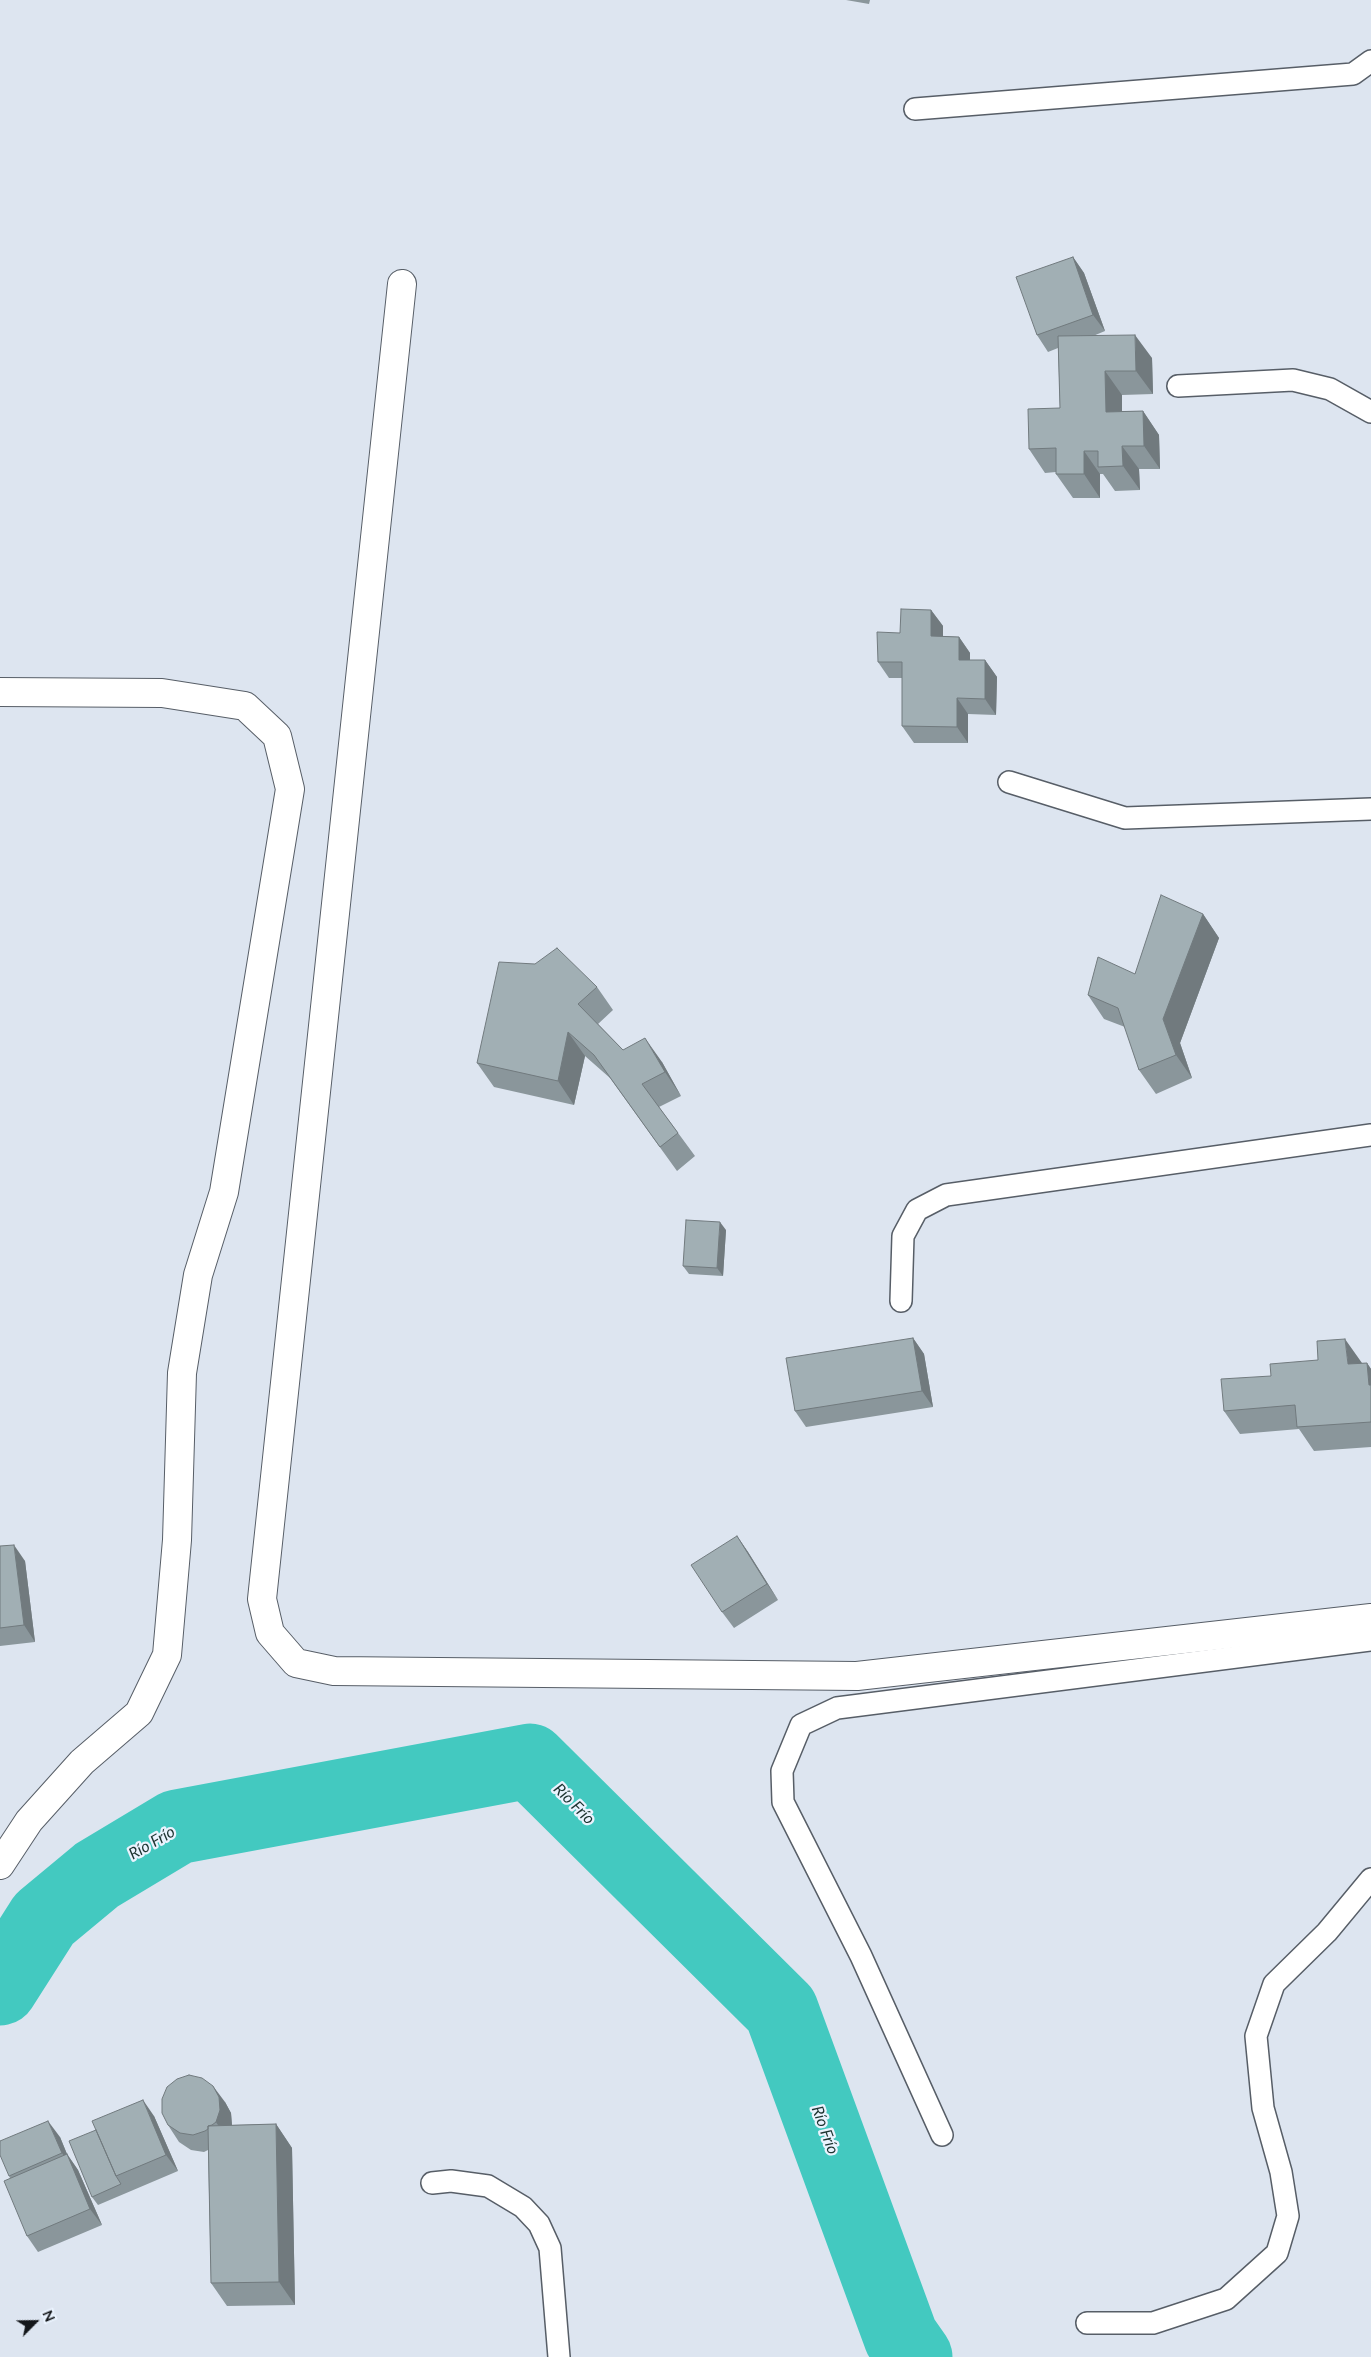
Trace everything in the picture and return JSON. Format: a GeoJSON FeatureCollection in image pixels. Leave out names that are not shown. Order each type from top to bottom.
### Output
{"type":"FeatureCollection","features":[{"type":"Feature","properties":{"kind":"street"},"geometry":{"type":"LineString","coordinates":[[402,284],[262,1599],[270,1633],[296,1663],[334,1671],[857,1676],[1371,1618]]}},
{"type":"Feature","properties":{"kind":"street"},"geometry":{"type":"LineString","coordinates":[[0,692],[162,693],[245,706],[277,736],[290,789],[224,1192],[198,1275],[182,1373],[177,1540],[167,1655],[139,1713],[82,1762],[29,1821],[0,1865]]}},
{"type":"Feature","properties":{"kind":"lane"},"geometry":{"type":"LineString","coordinates":[[915,110],[1353,74],[1371,61]]}},
{"type":"Feature","properties":{"kind":"lane"},"geometry":{"type":"LineString","coordinates":[[1178,386],[1293,380],[1330,389],[1371,412]]}},
{"type":"Feature","properties":{"kind":"lane"},"geometry":{"type":"LineString","coordinates":[[1010,782],[1125,818],[1371,809]]}},
{"type":"Feature","properties":{"kind":"lane"},"geometry":{"type":"LineString","coordinates":[[901,1301],[903,1236],[917,1210],[946,1195],[1371,1135]]}},
{"type":"Feature","properties":{"kind":"lane"},"geometry":{"type":"LineString","coordinates":[[942,2135],[861,1956],[782,1802],[782,1771],[801,1726],[837,1708],[1371,1640]]}},
{"type":"Feature","properties":{"kind":"lane"},"geometry":{"type":"LineString","coordinates":[[1087,2323],[1153,2323],[1226,2299],[1276,2253],[1288,2216],[1281,2172],[1263,2108],[1256,2036],[1274,1984],[1327,1932],[1371,1879]]}},
{"type":"Feature","properties":{"kind":"lane"},"geometry":{"type":"LineString","coordinates":[[432,2183],[451,2181],[488,2186],[523,2207],[539,2224],[550,2248],[559,2357]]}},
{"type":"Feature","properties":{"kind":"building"},"geometry":{"type":"Polygon","coordinates":[[[1073,257],[1093,315],[1037,335],[1016,277],[1073,257]]]}},
{"type":"Feature","properties":{"kind":"building"},"geometry":{"type":"Polygon","coordinates":[[[1135,335],[1136,371],[1105,371],[1106,412],[1143,411],[1144,446],[1122,446],[1123,466],[1098,467],[1098,451],[1084,451],[1084,474],[1056,474],[1056,448],[1029,449],[1028,409],[1060,408],[1058,336],[1135,335]]]}},
{"type":"Feature","properties":{"kind":"building"},"geometry":{"type":"Polygon","coordinates":[[[901,609],[931,610],[931,636],[959,637],[959,660],[985,660],[985,699],[957,698],[957,727],[902,726],[902,662],[878,662],[877,632],[900,633],[901,609]]]}},
{"type":"Feature","properties":{"kind":"building"},"geometry":{"type":"Polygon","coordinates":[[[1161,895],[1203,914],[1163,1019],[1176,1055],[1139,1070],[1118,1008],[1088,995],[1098,957],[1135,974],[1161,895]]]}},
{"type":"Feature","properties":{"kind":"building"},"geometry":{"type":"Polygon","coordinates":[[[557,948],[597,987],[578,1004],[623,1050],[645,1038],[665,1072],[642,1084],[678,1133],[660,1147],[594,1055],[568,1032],[558,1081],[477,1063],[499,962],[535,964],[557,948]]]}},
{"type":"Feature","properties":{"kind":"building"},"geometry":{"type":"Polygon","coordinates":[[[686,1220],[720,1222],[717,1268],[683,1266],[686,1220]]]}},
{"type":"Feature","properties":{"kind":"building"},"geometry":{"type":"Polygon","coordinates":[[[913,1338],[922,1391],[795,1411],[786,1358],[913,1338]]]}},
{"type":"Feature","properties":{"kind":"building"},"geometry":{"type":"Polygon","coordinates":[[[1345,1339],[1348,1364],[1367,1363],[1369,1385],[1371,1385],[1371,1422],[1297,1427],[1295,1405],[1224,1411],[1221,1379],[1271,1376],[1270,1364],[1318,1360],[1317,1341],[1345,1339]]]}},
{"type":"Feature","properties":{"kind":"building"},"geometry":{"type":"Polygon","coordinates":[[[737,1536],[767,1584],[722,1612],[691,1565],[737,1536]]]}},
{"type":"Feature","properties":{"kind":"building"},"geometry":{"type":"Polygon","coordinates":[[[14,1545],[24,1625],[0,1628],[0,1546],[14,1545]]]}},
{"type":"Feature","properties":{"kind":"building"},"geometry":{"type":"Polygon","coordinates":[[[189,2075],[202,2078],[213,2086],[219,2097],[220,2110],[216,2122],[208,2126],[208,2129],[205,2131],[193,2135],[180,2133],[168,2125],[162,2113],[162,2099],[167,2087],[177,2079],[189,2075]]]}},
{"type":"Feature","properties":{"kind":"building"},"geometry":{"type":"Polygon","coordinates":[[[143,2100],[166,2155],[116,2176],[92,2121],[143,2100]]]}},
{"type":"Feature","properties":{"kind":"building"},"geometry":{"type":"Polygon","coordinates":[[[48,2121],[62,2153],[9,2176],[0,2155],[0,2141],[48,2121]]]}},
{"type":"Feature","properties":{"kind":"building"},"geometry":{"type":"Polygon","coordinates":[[[276,2124],[279,2282],[211,2283],[208,2126],[276,2124]]]}},
{"type":"Feature","properties":{"kind":"building"},"geometry":{"type":"Polygon","coordinates":[[[96,2130],[121,2184],[92,2197],[69,2141],[96,2130]]]}},
{"type":"Feature","properties":{"kind":"building"},"geometry":{"type":"Polygon","coordinates":[[[67,2154],[90,2209],[27,2236],[4,2181],[67,2154]]]}},
{"type":"Feature","properties":{"kind":"waterway","name":"Río Frío"},"geometry":{"type":"LineString","coordinates":[[0,1988],[44,1919],[97,1875],[177,1827],[530,1761],[781,2010],[901,2337],[915,2357]]}}]}
